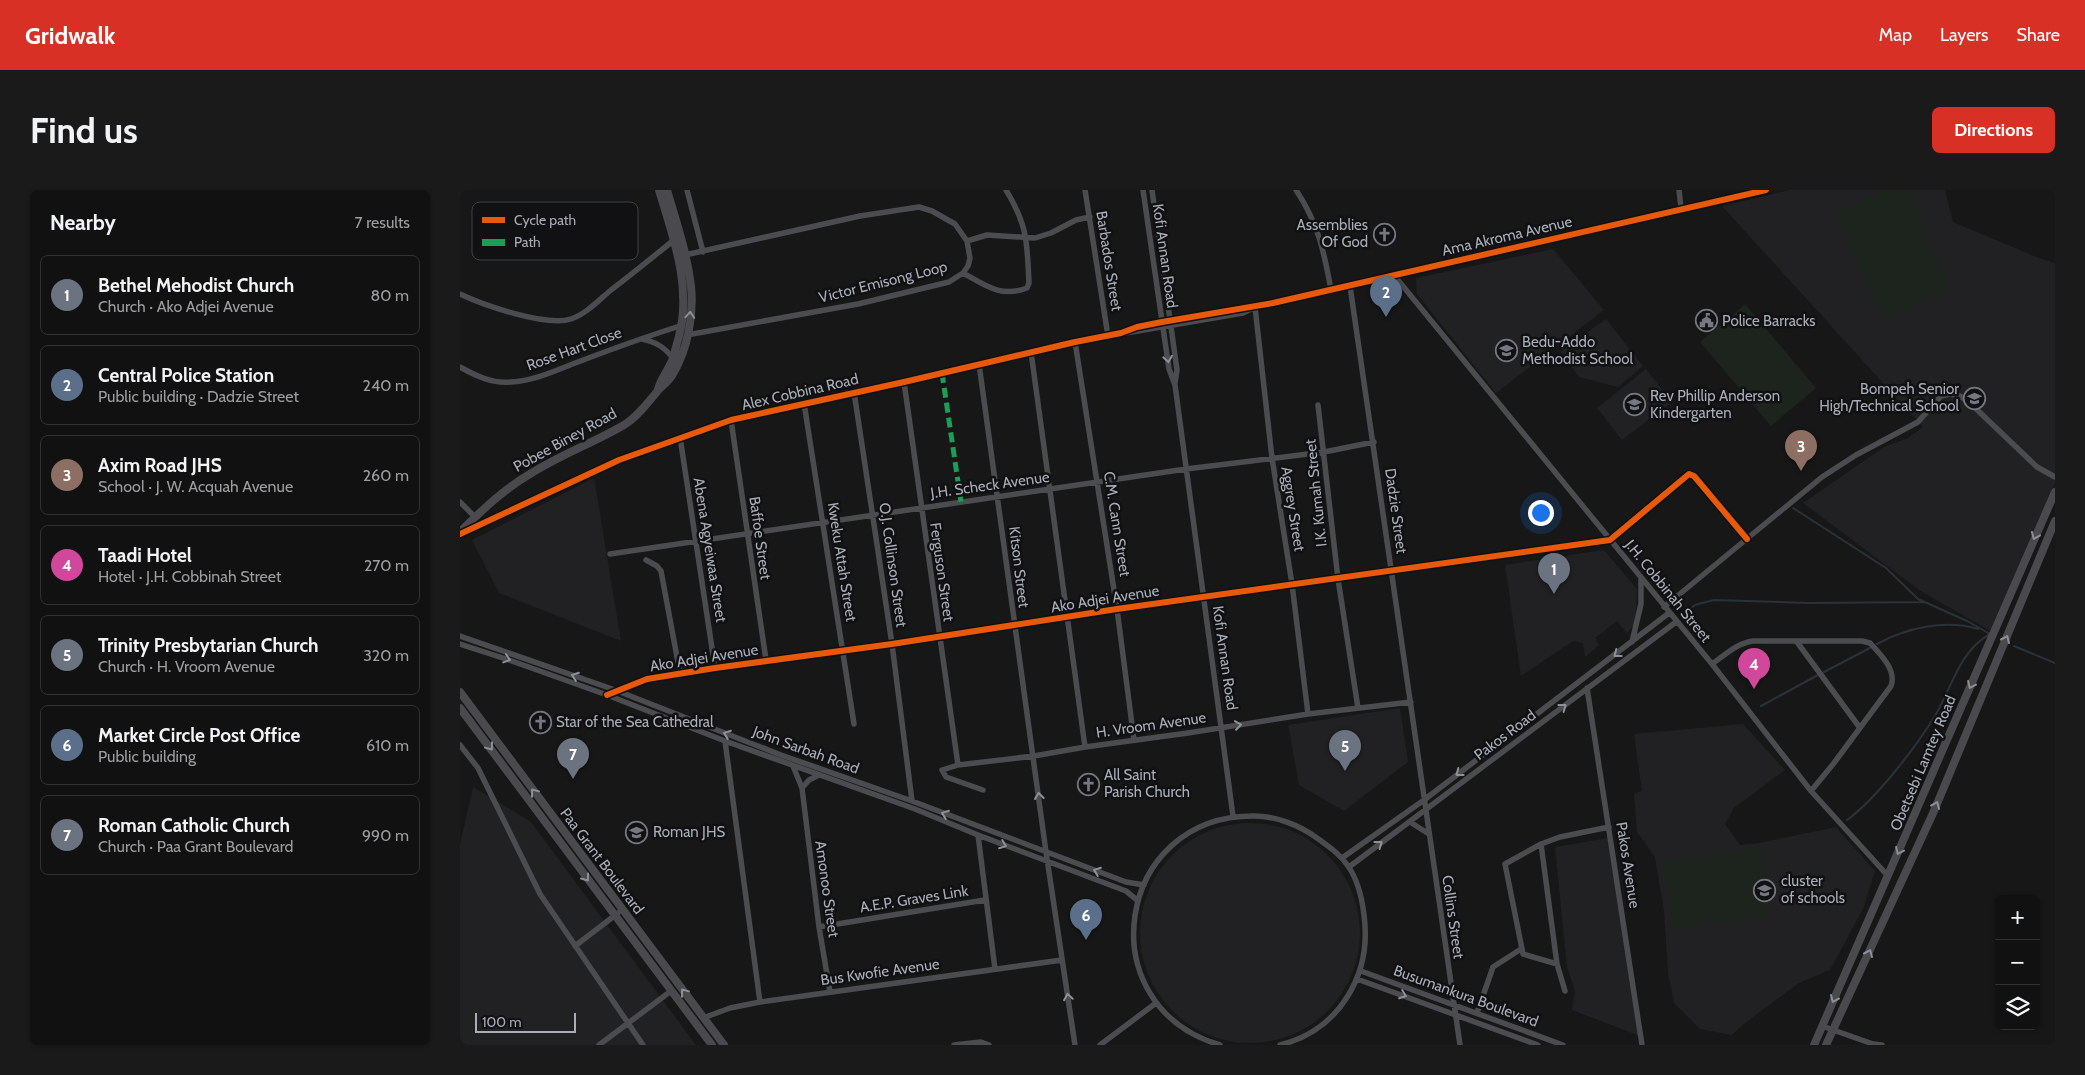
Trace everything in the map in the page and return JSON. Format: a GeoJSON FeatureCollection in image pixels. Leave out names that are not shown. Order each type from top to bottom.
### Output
{"type":"FeatureCollection","features":[{"type":"Feature","properties":{"kind":"main road","name":"Pobee Biney Road"},"geometry":{"type":"LineString","coordinates":[[460,533],[475,517],[528,474],[626,424],[648,403],[658,389],[673,358],[680,326],[682,291],[681,267],[659,190]]}},
{"type":"Feature","properties":{"kind":"main road","name":"Pobee Biney Road"},"geometry":{"type":"LineString","coordinates":[[658,389],[665,386],[673,374],[684,350],[690,322],[691,288],[685,255],[667,190]]}},
{"type":"Feature","properties":{"kind":"main road","name":"Obetsebi Lamtey Road"},"geometry":{"type":"LineString","coordinates":[[1814,1045],[1913,822],[2055,492]]}},
{"type":"Feature","properties":{"kind":"main road","name":"Obetsebi Lamtey Road"},"geometry":{"type":"LineString","coordinates":[[1826,1045],[1934,811],[2055,521]]}},
{"type":"Feature","properties":{"kind":"main road","name":"Paa Grant Boulevard"},"geometry":{"type":"LineString","coordinates":[[460,692],[724,1045]]}},
{"type":"Feature","properties":{"kind":"main road","name":"Paa Grant Boulevard"},"geometry":{"type":"LineString","coordinates":[[460,708],[712,1045]]}},
{"type":"Feature","properties":{"kind":"street"},"geometry":{"type":"LineString","coordinates":[[687,190],[703,252]]}},
{"type":"Feature","properties":{"kind":"street"},"geometry":{"type":"LineString","coordinates":[[962,273],[994,290],[1007,293],[1027,288],[1029,283],[1027,238],[1020,216],[1006,190]]}},
{"type":"Feature","properties":{"kind":"street","name":"Barbados Street"},"geometry":{"type":"LineString","coordinates":[[1085,190],[1108,336]]}},
{"type":"Feature","properties":{"kind":"street","name":"Kofi Annan Road"},"geometry":{"type":"LineString","coordinates":[[1143,190],[1169,369],[1175,385]]}},
{"type":"Feature","properties":{"kind":"street","name":"Kofi Annan Road"},"geometry":{"type":"LineString","coordinates":[[1152,190],[1176,370],[1175,385],[1233,816]]}},
{"type":"Feature","properties":{"kind":"street"},"geometry":{"type":"LineString","coordinates":[[1296,190],[1319,232],[1331,290]]}},
{"type":"Feature","properties":{"kind":"street"},"geometry":{"type":"LineString","coordinates":[[1680,190],[1681,208]]}},
{"type":"Feature","properties":{"kind":"street","name":"Ama Akroma Avenue"},"geometry":{"type":"LineString","coordinates":[[1162,325],[1243,312],[1254,307],[1350,286],[1393,274],[1766,190]]}},
{"type":"Feature","properties":{"kind":"street"},"geometry":{"type":"LineString","coordinates":[[685,255],[860,216],[919,206],[954,224],[967,241],[987,235],[1035,238],[1090,216]]}},
{"type":"Feature","properties":{"kind":"street"},"geometry":{"type":"LineString","coordinates":[[460,294],[514,313],[549,320],[571,319],[590,307],[674,240]]}},
{"type":"Feature","properties":{"kind":"street","name":"Victor Emisong Loop"},"geometry":{"type":"LineString","coordinates":[[687,335],[858,304],[949,282],[968,266],[970,258],[967,241]]}},
{"type":"Feature","properties":{"kind":"street","name":"J.H. Cobbinah Street"},"geometry":{"type":"LineString","coordinates":[[1393,274],[1712,664],[1811,790],[1888,876]]}},
{"type":"Feature","properties":{"kind":"street","name":"Dadzie Street"},"geometry":{"type":"LineString","coordinates":[[1350,286],[1374,442],[1424,800]]}},
{"type":"Feature","properties":{"kind":"street","name":"Aggrey Street"},"geometry":{"type":"LineString","coordinates":[[1254,307],[1272,458],[1292,584],[1308,714]]}},
{"type":"Feature","properties":{"kind":"street","name":"Alex Cobbina Road"},"geometry":{"type":"LineString","coordinates":[[460,533],[582,477],[680,437],[731,420],[1076,342],[1121,334],[1137,327],[1162,325]]}},
{"type":"Feature","properties":{"kind":"street","name":"Rose Hart Close"},"geometry":{"type":"LineString","coordinates":[[460,367],[484,378],[499,382],[513,382],[536,378],[680,326]]}},
{"type":"Feature","properties":{"kind":"street","name":"Rose Hart Close"},"geometry":{"type":"LineString","coordinates":[[640,339],[658,344],[673,358]]}},
{"type":"Feature","properties":{"kind":"street","name":"C.M. Cann Street"},"geometry":{"type":"LineString","coordinates":[[1076,342],[1117,609],[1134,740]]}},
{"type":"Feature","properties":{"kind":"street"},"geometry":{"type":"LineString","coordinates":[[1031,352],[1085,746]]}},
{"type":"Feature","properties":{"kind":"street","name":"Kitson Street"},"geometry":{"type":"LineString","coordinates":[[979,364],[1014,626],[1075,1045]]}},
{"type":"Feature","properties":{"kind":"street","name":"Ferguson Street"},"geometry":{"type":"LineString","coordinates":[[904,382],[920,508],[958,766]]}},
{"type":"Feature","properties":{"kind":"street","name":"O.J. Collinson Street"},"geometry":{"type":"LineString","coordinates":[[854,392],[892,644],[912,801]]}},
{"type":"Feature","properties":{"kind":"street"},"geometry":{"type":"LineString","coordinates":[[1664,607],[1822,477],[1856,455],[1907,430],[1928,412],[1935,401],[1941,396],[1950,394],[1960,396],[1970,402],[2037,466],[2055,477]]}},
{"type":"Feature","properties":{"kind":"street","name":"Kweku Attah Street"},"geometry":{"type":"LineString","coordinates":[[804,403],[854,724]]}},
{"type":"Feature","properties":{"kind":"street","name":"I.K. Kumah Street"},"geometry":{"type":"LineString","coordinates":[[1318,405],[1338,579],[1358,708]]}},
{"type":"Feature","properties":{"kind":"street","name":"Baffoe Street"},"geometry":{"type":"LineString","coordinates":[[731,420],[766,660]]}},
{"type":"Feature","properties":{"kind":"street","name":"Abena Agyeiwaa Street"},"geometry":{"type":"LineString","coordinates":[[680,437],[715,668]]}},
{"type":"Feature","properties":{"kind":"street","name":"J.H. Scheck Avenue"},"geometry":{"type":"LineString","coordinates":[[610,554],[1186,469],[1324,452],[1374,442]]}},
{"type":"Feature","properties":{"kind":"street"},"geometry":{"type":"LineString","coordinates":[[1610,540],[1689,474],[1694,476],[1747,539]]}},
{"type":"Feature","properties":{"kind":"street"},"geometry":{"type":"LineString","coordinates":[[460,502],[475,517]]}},
{"type":"Feature","properties":{"kind":"street","name":"Ako Adjei Avenue"},"geometry":{"type":"LineString","coordinates":[[607,695],[647,679],[766,660],[843,651],[1117,609],[1610,540]]}},
{"type":"Feature","properties":{"kind":"street"},"geometry":{"type":"LineString","coordinates":[[646,560],[656,566],[661,572],[680,674]]}},
{"type":"Feature","properties":{"kind":"street"},"geometry":{"type":"LineString","coordinates":[[1632,642],[1640,604],[1641,578]]}},
{"type":"Feature","properties":{"kind":"street","name":"Pakos Road"},"geometry":{"type":"LineString","coordinates":[[1342,858],[1424,800],[1669,613]]}},
{"type":"Feature","properties":{"kind":"street","name":"Pakos Road"},"geometry":{"type":"LineString","coordinates":[[1349,867],[1676,622]]}},
{"type":"Feature","properties":{"kind":"street","name":"John Sarbah Road"},"geometry":{"type":"LineString","coordinates":[[460,636],[616,690],[834,774],[912,801],[1126,882],[1144,885]]}},
{"type":"Feature","properties":{"kind":"street"},"geometry":{"type":"LineString","coordinates":[[1712,664],[1745,642],[1862,641],[1870,643],[1875,648],[1892,672],[1891,686],[1811,790]]}},
{"type":"Feature","properties":{"kind":"street"},"geometry":{"type":"LineString","coordinates":[[1797,642],[1860,728]]}},
{"type":"Feature","properties":{"kind":"street","name":"John Sarbah Road"},"geometry":{"type":"LineString","coordinates":[[460,644],[607,695],[725,741],[915,810],[1126,890],[1138,900]]}},
{"type":"Feature","properties":{"kind":"street","name":"Pakos Avenue"},"geometry":{"type":"LineString","coordinates":[[1587,688],[1642,1045]]}},
{"type":"Feature","properties":{"kind":"street","name":"H. Vroom Avenue"},"geometry":{"type":"LineString","coordinates":[[958,766],[1308,714],[1411,702]]}},
{"type":"Feature","properties":{"kind":"street"},"geometry":{"type":"LineString","coordinates":[[725,741],[760,1002]]}},
{"type":"Feature","properties":{"kind":"street"},"geometry":{"type":"LineString","coordinates":[[460,745],[478,768],[540,894],[643,1045]]}},
{"type":"Feature","properties":{"kind":"street","name":"Amonoo Street"},"geometry":{"type":"LineString","coordinates":[[793,766],[802,788],[819,927],[830,992]]}},
{"type":"Feature","properties":{"kind":"street"},"geometry":{"type":"LineString","coordinates":[[958,766],[945,768],[942,770],[943,774],[946,777],[982,790]]}},
{"type":"Feature","properties":{"kind":"street"},"geometry":{"type":"LineString","coordinates":[[802,788],[809,780],[819,775]]}},
{"type":"Feature","properties":{"kind":"street","name":"Collins Street"},"geometry":{"type":"LineString","coordinates":[[1424,800],[1453,1004]]}},
{"type":"Feature","properties":{"kind":"street"},"geometry":{"type":"LineString","coordinates":[[1220,1045],[1204,1040],[1178,1024],[1156,1003],[1144,982],[1136,960],[1133,937],[1134,914],[1154,864],[1175,842],[1201,826],[1233,816],[1256,816],[1283,820],[1308,831],[1342,858],[1349,867],[1362,900],[1367,936],[1361,971],[1346,1000],[1324,1024],[1295,1041],[1280,1045]]}},
{"type":"Feature","properties":{"kind":"street"},"geometry":{"type":"LineString","coordinates":[[1410,822],[1429,834]]}},
{"type":"Feature","properties":{"kind":"street"},"geometry":{"type":"LineString","coordinates":[[1557,964],[1525,956],[1520,950],[1505,864],[1542,844],[1560,837],[1609,827]]}},
{"type":"Feature","properties":{"kind":"street"},"geometry":{"type":"LineString","coordinates":[[978,835],[994,969]]}},
{"type":"Feature","properties":{"kind":"street"},"geometry":{"type":"LineString","coordinates":[[1542,844],[1557,964],[1565,991]]}},
{"type":"Feature","properties":{"kind":"street","name":"A.E.P. Graves Link"},"geometry":{"type":"LineString","coordinates":[[819,927],[985,900]]}},
{"type":"Feature","properties":{"kind":"street"},"geometry":{"type":"LineString","coordinates":[[575,946],[622,910]]}},
{"type":"Feature","properties":{"kind":"street"},"geometry":{"type":"LineString","coordinates":[[1477,1013],[1493,967],[1520,950]]}},
{"type":"Feature","properties":{"kind":"street","name":"Bus Kwofie Avenue"},"geometry":{"type":"LineString","coordinates":[[703,1018],[730,1008],[760,1002],[1062,960]]}},
{"type":"Feature","properties":{"kind":"street","name":"Busumankura Boulevard"},"geometry":{"type":"LineString","coordinates":[[1361,971],[1563,1045]]}},
{"type":"Feature","properties":{"kind":"street","name":"Busumankura Boulevard"},"geometry":{"type":"LineString","coordinates":[[1357,979],[1538,1045]]}},
{"type":"Feature","properties":{"kind":"street"},"geometry":{"type":"LineString","coordinates":[[599,1045],[671,991]]}},
{"type":"Feature","properties":{"kind":"street"},"geometry":{"type":"LineString","coordinates":[[1100,1045],[1156,1003]]}},
{"type":"Feature","properties":{"kind":"street"},"geometry":{"type":"LineString","coordinates":[[1453,1004],[1460,1045]]}},
{"type":"Feature","properties":{"kind":"street"},"geometry":{"type":"LineString","coordinates":[[1822,1026],[1873,1044],[1882,1045]]}},
{"type":"Feature","properties":{"kind":"street"},"geometry":{"type":"LineString","coordinates":[[954,1045],[981,1042],[989,1045]]}},
{"type":"Feature","properties":{"kind":"shaded area","name":"Bompeh Senior High/Technical School"},"geometry":{"type":"Polygon","coordinates":[[[1790,190],[1945,190],[1953,222],[2055,263],[2055,483],[1990,631],[1919,590],[1803,503],[1884,447],[1908,438],[1923,427],[1722,206],[1790,190]]]}},
{"type":"Feature","properties":{"kind":"shaded area"},"geometry":{"type":"Polygon","coordinates":[[[1888,190],[1908,190],[1951,290],[1881,319],[1835,212],[1888,190]]]}},
{"type":"Feature","properties":{"kind":"shaded area","name":"Bedu-Addo Methodist School"},"geometry":{"type":"Polygon","coordinates":[[[1553,249],[1604,310],[1496,393],[1417,294],[1416,278],[1553,249]]]}},
{"type":"Feature","properties":{"kind":"shaded area"},"geometry":{"type":"Polygon","coordinates":[[[1745,304],[1816,388],[1771,426],[1700,342],[1745,304]]]}},
{"type":"Feature","properties":{"kind":"shaded area"},"geometry":{"type":"Polygon","coordinates":[[[1606,319],[1643,366],[1618,387],[1579,377],[1560,351],[1606,319]]]}},
{"type":"Feature","properties":{"kind":"shaded area","name":"Rev Phillip Anderson Kindergarten"},"geometry":{"type":"Polygon","coordinates":[[[1646,369],[1672,402],[1622,440],[1597,408],[1646,369]]]}},
{"type":"Feature","properties":{"kind":"shaded area"},"geometry":{"type":"Polygon","coordinates":[[[594,478],[621,641],[499,593],[472,540],[594,478]]]}},
{"type":"Feature","properties":{"kind":"shaded area"},"geometry":{"type":"Polygon","coordinates":[[[1604,550],[1637,589],[1636,623],[1627,633],[1617,621],[1595,638],[1599,645],[1585,657],[1583,643],[1573,641],[1521,676],[1505,565],[1604,550]]]}},
{"type":"Feature","properties":{"kind":"shaded area"},"geometry":{"type":"Polygon","coordinates":[[[1400,708],[1408,762],[1344,811],[1299,785],[1288,725],[1400,708]]]}},
{"type":"Feature","properties":{"kind":"shaded area","name":"cluster of schools"},"geometry":{"type":"Polygon","coordinates":[[[1743,724],[1785,770],[1734,808],[1725,824],[1740,845],[1759,843],[1836,827],[1875,871],[1863,909],[1830,970],[1799,983],[1745,1023],[1732,1035],[1700,1029],[1674,1003],[1668,973],[1664,911],[1655,857],[1637,832],[1634,793],[1642,791],[1634,734],[1743,724]]]}},
{"type":"Feature","properties":{"kind":"shaded area"},"geometry":{"type":"Polygon","coordinates":[[[473,787],[531,822],[696,1045],[460,1045],[460,845],[473,787]]]}},
{"type":"Feature","properties":{"kind":"shaded area"},"geometry":{"type":"Polygon","coordinates":[[[1239,823],[1261,823],[1292,831],[1311,841],[1328,855],[1342,872],[1352,891],[1358,911],[1360,933],[1358,955],[1352,975],[1342,994],[1328,1011],[1311,1025],[1282,1039],[1261,1043],[1239,1043],[1218,1039],[1198,1030],[1180,1018],[1165,1003],[1153,985],[1144,965],[1140,944],[1140,922],[1144,901],[1153,881],[1165,863],[1180,848],[1198,836],[1218,827],[1239,823]]]}},
{"type":"Feature","properties":{"kind":"shaded area"},"geometry":{"type":"Polygon","coordinates":[[[1608,838],[1640,1036],[1572,1010],[1575,991],[1567,967],[1555,847],[1608,838]]]}},
{"type":"Feature","properties":{"kind":"shaded area"},"geometry":{"type":"Polygon","coordinates":[[[1761,848],[1771,915],[1674,929],[1663,862],[1761,848]]]}},
{"type":"Feature","properties":{"kind":"waterway"},"geometry":{"type":"LineString","coordinates":[[1793,508],[1886,568],[1918,599],[1967,621],[1990,634]]}},
{"type":"Feature","properties":{"kind":"waterway"},"geometry":{"type":"LineString","coordinates":[[1682,615],[1695,605],[1714,600],[1809,603],[1925,602]]}},
{"type":"Feature","properties":{"kind":"waterway"},"geometry":{"type":"LineString","coordinates":[[1877,644],[1900,633],[1939,625],[1965,626],[1978,629]]}},
{"type":"Feature","properties":{"kind":"waterway"},"geometry":{"type":"LineString","coordinates":[[1847,820],[1859,811],[1883,786],[1917,743],[1935,716],[1964,660],[1971,650],[1990,634]]}},
{"type":"Feature","properties":{"kind":"waterway"},"geometry":{"type":"LineString","coordinates":[[2014,646],[2055,663]]}},
{"type":"Feature","properties":{"kind":"waterway"},"geometry":{"type":"LineString","coordinates":[[1824,672],[1870,648]]}},
{"type":"Feature","properties":{"kind":"waterway"},"geometry":{"type":"LineString","coordinates":[[1761,706],[1818,675]]}},
{"type":"Feature","properties":{"kind":"marked path"},"geometry":{"type":"LineString","coordinates":[[942,373],[961,502]]}},
{"type":"Feature","properties":{"kind":"cycle path"},"geometry":{"type":"LineString","coordinates":[[460,534],[619,460],[731,420],[1121,333],[1137,327],[1273,303],[1766,190]]}},
{"type":"Feature","properties":{"kind":"cycle path"},"geometry":{"type":"LineString","coordinates":[[607,695],[647,679],[715,668],[1610,540],[1689,474],[1694,476],[1747,539]]}},
{"type":"Feature","properties":{"kind":"place","name":"Assemblies Of God"},"geometry":{"type":"Point","coordinates":[1384,234]}},
{"type":"Feature","properties":{"kind":"place","name":"Central Police Station"},"geometry":{"type":"Point","coordinates":[1386,317]}},
{"type":"Feature","properties":{"kind":"place","name":"Police Barracks"},"geometry":{"type":"Point","coordinates":[1706,321]}},
{"type":"Feature","properties":{"kind":"place","name":"Bedu-Addo Methodist School"},"geometry":{"type":"Point","coordinates":[1506,351]}},
{"type":"Feature","properties":{"kind":"place","name":"Bompeh Senior High/Technical School"},"geometry":{"type":"Point","coordinates":[1975,398]}},
{"type":"Feature","properties":{"kind":"place","name":"Rev Phillip Anderson Kindergarten"},"geometry":{"type":"Point","coordinates":[1634,405]}},
{"type":"Feature","properties":{"kind":"place","name":"Axim Road JHS"},"geometry":{"type":"Point","coordinates":[1801,471]}},
{"type":"Feature","properties":{"kind":"place","name":"Bethel Mehodist Church"},"geometry":{"type":"Point","coordinates":[1554,594]}},
{"type":"Feature","properties":{"kind":"place","name":"Taadi Hotel"},"geometry":{"type":"Point","coordinates":[1754,689]}},
{"type":"Feature","properties":{"kind":"place","name":"Star of the Sea Cathedral"},"geometry":{"type":"Point","coordinates":[540,722]}},
{"type":"Feature","properties":{"kind":"place","name":"Trinity Presbytarian Church"},"geometry":{"type":"Point","coordinates":[1345,771]}},
{"type":"Feature","properties":{"kind":"place","name":"Roman Catholic Church"},"geometry":{"type":"Point","coordinates":[573,779]}},
{"type":"Feature","properties":{"kind":"place","name":"All Saint Parish Church"},"geometry":{"type":"Point","coordinates":[1088,784]}},
{"type":"Feature","properties":{"kind":"place","name":"Roman JHS"},"geometry":{"type":"Point","coordinates":[637,832]}},
{"type":"Feature","properties":{"kind":"place","name":"cluster of schools"},"geometry":{"type":"Point","coordinates":[1765,890]}},
{"type":"Feature","properties":{"kind":"place","name":"Market Circle Post Office"},"geometry":{"type":"Point","coordinates":[1086,940]}}]}
